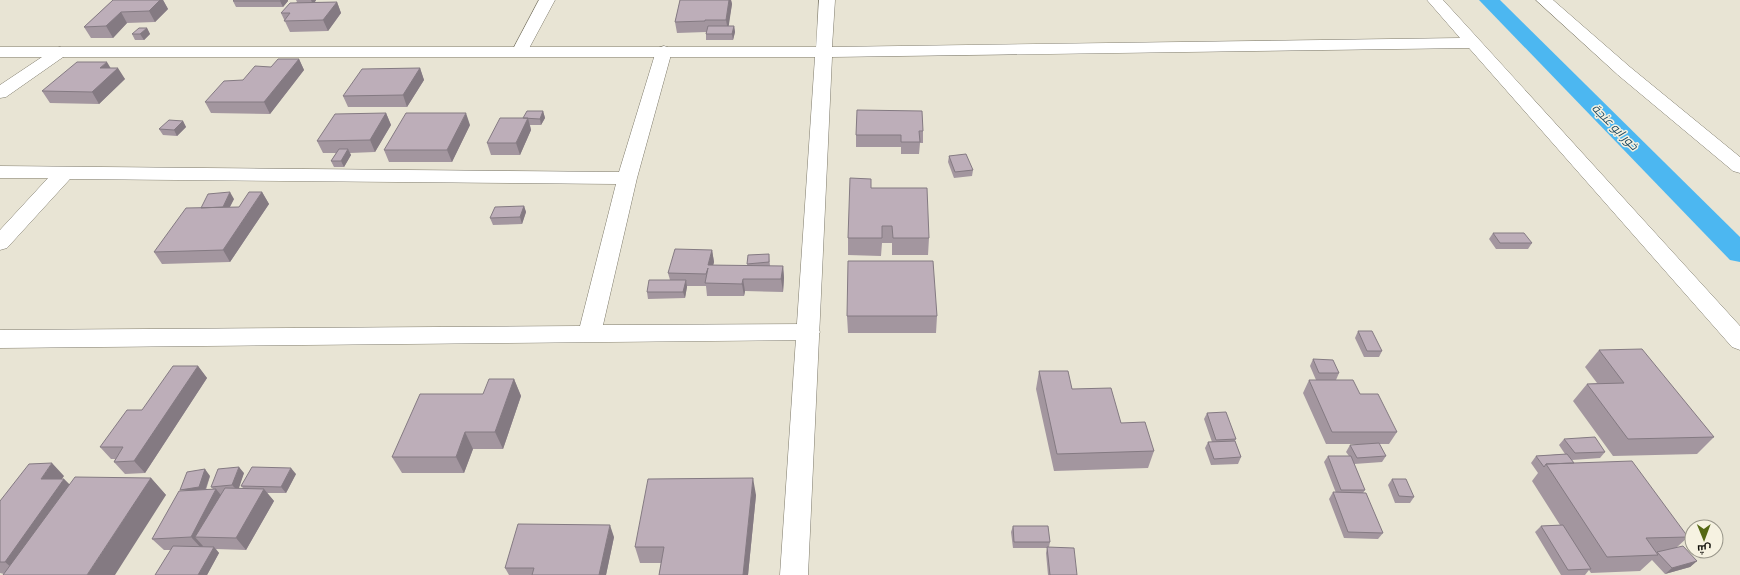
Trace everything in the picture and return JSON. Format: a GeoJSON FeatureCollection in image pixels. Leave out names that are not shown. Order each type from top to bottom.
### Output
{"type":"FeatureCollection","features":[{"type":"Feature","properties":{"kind":"street"},"geometry":{"type":"LineString","coordinates":[[520,51],[547,0]]}},
{"type":"Feature","properties":{"kind":"street"},"geometry":{"type":"LineString","coordinates":[[794,575],[827,0]]}},
{"type":"Feature","properties":{"kind":"street"},"geometry":{"type":"LineString","coordinates":[[1435,0],[1740,341]]}},
{"type":"Feature","properties":{"kind":"street"},"geometry":{"type":"LineString","coordinates":[[1544,0],[1624,71],[1740,167]]}},
{"type":"Feature","properties":{"kind":"street"},"geometry":{"type":"LineString","coordinates":[[0,52],[825,52],[1474,43]]}},
{"type":"Feature","properties":{"kind":"street"},"geometry":{"type":"LineString","coordinates":[[589,334],[627,178],[664,51]]}},
{"type":"Feature","properties":{"kind":"street"},"geometry":{"type":"LineString","coordinates":[[0,93],[60,52]]}},
{"type":"Feature","properties":{"kind":"street"},"geometry":{"type":"LineString","coordinates":[[0,172],[627,178]]}},
{"type":"Feature","properties":{"kind":"street"},"geometry":{"type":"LineString","coordinates":[[0,243],[65,172]]}},
{"type":"Feature","properties":{"kind":"street"},"geometry":{"type":"LineString","coordinates":[[0,339],[808,332]]}},
{"type":"Feature","properties":{"kind":"building"},"geometry":{"type":"Polygon","coordinates":[[[113,0],[160,0],[149,11],[121,12],[106,26],[84,27],[113,0]]]}},
{"type":"Feature","properties":{"kind":"building"},"geometry":{"type":"Polygon","coordinates":[[[234,0],[281,0],[233,1],[234,0]]]}},
{"type":"Feature","properties":{"kind":"building"},"geometry":{"type":"Polygon","coordinates":[[[680,0],[729,0],[726,20],[675,22],[680,0]]]}},
{"type":"Feature","properties":{"kind":"building"},"geometry":{"type":"Polygon","coordinates":[[[337,2],[323,20],[284,21],[290,13],[281,13],[290,3],[337,2]]]}},
{"type":"Feature","properties":{"kind":"building"},"geometry":{"type":"Polygon","coordinates":[[[708,26],[734,26],[732,34],[706,34],[708,26]]]}},
{"type":"Feature","properties":{"kind":"building"},"geometry":{"type":"Polygon","coordinates":[[[139,28],[147,28],[140,34],[132,34],[139,28]]]}},
{"type":"Feature","properties":{"kind":"building"},"geometry":{"type":"Polygon","coordinates":[[[278,59],[299,59],[264,102],[205,102],[224,81],[243,80],[255,66],[271,67],[278,59]]]}},
{"type":"Feature","properties":{"kind":"building"},"geometry":{"type":"Polygon","coordinates":[[[77,62],[107,62],[100,68],[118,68],[92,92],[42,91],[77,62]]]}},
{"type":"Feature","properties":{"kind":"building"},"geometry":{"type":"Polygon","coordinates":[[[420,68],[403,95],[343,96],[362,69],[420,68]]]}},
{"type":"Feature","properties":{"kind":"building"},"geometry":{"type":"Polygon","coordinates":[[[857,110],[922,111],[923,131],[919,131],[920,142],[901,142],[901,135],[856,135],[857,110]]]}},
{"type":"Feature","properties":{"kind":"building"},"geometry":{"type":"Polygon","coordinates":[[[527,111],[543,111],[540,119],[523,118],[527,111]]]}},
{"type":"Feature","properties":{"kind":"building"},"geometry":{"type":"Polygon","coordinates":[[[386,113],[370,140],[317,141],[335,114],[386,113]]]}},
{"type":"Feature","properties":{"kind":"building"},"geometry":{"type":"Polygon","coordinates":[[[406,113],[466,113],[447,150],[384,150],[406,113]]]}},
{"type":"Feature","properties":{"kind":"building"},"geometry":{"type":"Polygon","coordinates":[[[500,118],[528,118],[516,143],[487,143],[500,118]]]}},
{"type":"Feature","properties":{"kind":"building"},"geometry":{"type":"Polygon","coordinates":[[[169,120],[183,121],[174,130],[159,129],[169,120]]]}},
{"type":"Feature","properties":{"kind":"building"},"geometry":{"type":"Polygon","coordinates":[[[339,149],[348,149],[341,161],[331,161],[339,149]]]}},
{"type":"Feature","properties":{"kind":"building"},"geometry":{"type":"Polygon","coordinates":[[[966,154],[973,170],[955,172],[949,156],[966,154]]]}},
{"type":"Feature","properties":{"kind":"building"},"geometry":{"type":"Polygon","coordinates":[[[850,178],[871,179],[871,188],[927,188],[929,238],[893,238],[892,226],[882,226],[882,238],[848,238],[850,178]]]}},
{"type":"Feature","properties":{"kind":"building"},"geometry":{"type":"Polygon","coordinates":[[[230,192],[223,207],[201,208],[208,194],[230,192]]]}},
{"type":"Feature","properties":{"kind":"building"},"geometry":{"type":"Polygon","coordinates":[[[249,192],[262,192],[223,250],[154,252],[186,208],[239,207],[249,192]]]}},
{"type":"Feature","properties":{"kind":"building"},"geometry":{"type":"Polygon","coordinates":[[[524,206],[520,217],[490,218],[495,207],[524,206]]]}},
{"type":"Feature","properties":{"kind":"building"},"geometry":{"type":"Polygon","coordinates":[[[1493,233],[1524,233],[1532,243],[1500,243],[1493,233]]]}},
{"type":"Feature","properties":{"kind":"building"},"geometry":{"type":"Polygon","coordinates":[[[675,249],[712,250],[708,265],[783,266],[781,279],[743,279],[742,284],[705,283],[708,268],[706,274],[668,273],[675,249]]]}},
{"type":"Feature","properties":{"kind":"building"},"geometry":{"type":"Polygon","coordinates":[[[769,254],[769,262],[747,264],[748,255],[769,254]]]}},
{"type":"Feature","properties":{"kind":"building"},"geometry":{"type":"Polygon","coordinates":[[[848,261],[933,261],[937,316],[847,316],[848,261]]]}},
{"type":"Feature","properties":{"kind":"building"},"geometry":{"type":"Polygon","coordinates":[[[649,280],[686,280],[683,292],[647,292],[649,280]]]}},
{"type":"Feature","properties":{"kind":"building"},"geometry":{"type":"Polygon","coordinates":[[[1358,331],[1372,331],[1382,351],[1367,351],[1358,331]]]}},
{"type":"Feature","properties":{"kind":"building"},"geometry":{"type":"Polygon","coordinates":[[[1642,349],[1714,437],[1628,439],[1587,384],[1624,383],[1599,350],[1642,349]]]}},
{"type":"Feature","properties":{"kind":"building"},"geometry":{"type":"Polygon","coordinates":[[[1313,359],[1333,360],[1339,373],[1319,373],[1313,359]]]}},
{"type":"Feature","properties":{"kind":"building"},"geometry":{"type":"Polygon","coordinates":[[[173,366],[198,366],[134,461],[114,462],[123,447],[100,447],[127,410],[142,410],[173,366]]]}},
{"type":"Feature","properties":{"kind":"building"},"geometry":{"type":"Polygon","coordinates":[[[1039,371],[1068,371],[1072,389],[1111,388],[1121,423],[1145,422],[1154,451],[1057,454],[1039,371]]]}},
{"type":"Feature","properties":{"kind":"building"},"geometry":{"type":"Polygon","coordinates":[[[489,379],[514,379],[495,432],[465,432],[456,457],[392,457],[420,394],[483,394],[489,379]]]}},
{"type":"Feature","properties":{"kind":"building"},"geometry":{"type":"Polygon","coordinates":[[[1309,380],[1353,380],[1360,394],[1378,394],[1397,432],[1332,432],[1309,380]]]}},
{"type":"Feature","properties":{"kind":"building"},"geometry":{"type":"Polygon","coordinates":[[[1226,412],[1236,439],[1216,440],[1207,413],[1226,412]]]}},
{"type":"Feature","properties":{"kind":"building"},"geometry":{"type":"Polygon","coordinates":[[[1595,437],[1605,452],[1575,453],[1564,439],[1595,437]]]}},
{"type":"Feature","properties":{"kind":"building"},"geometry":{"type":"Polygon","coordinates":[[[1235,441],[1241,457],[1214,459],[1208,442],[1235,441]]]}},
{"type":"Feature","properties":{"kind":"building"},"geometry":{"type":"Polygon","coordinates":[[[1379,443],[1386,456],[1357,458],[1350,445],[1379,443]]]}},
{"type":"Feature","properties":{"kind":"building"},"geometry":{"type":"Polygon","coordinates":[[[1567,454],[1574,463],[1546,464],[1544,467],[1536,456],[1567,454]]]}},
{"type":"Feature","properties":{"kind":"building"},"geometry":{"type":"Polygon","coordinates":[[[1328,456],[1351,456],[1365,490],[1341,490],[1328,456]]]}},
{"type":"Feature","properties":{"kind":"building"},"geometry":{"type":"Polygon","coordinates":[[[1632,461],[1684,532],[1684,537],[1646,538],[1658,555],[1607,557],[1546,464],[1632,461]]]}},
{"type":"Feature","properties":{"kind":"building"},"geometry":{"type":"Polygon","coordinates":[[[52,463],[41,479],[64,479],[5,562],[0,562],[0,501],[29,464],[52,463]]]}},
{"type":"Feature","properties":{"kind":"building"},"geometry":{"type":"Polygon","coordinates":[[[239,467],[232,485],[211,487],[218,469],[239,467]]]}},
{"type":"Feature","properties":{"kind":"building"},"geometry":{"type":"Polygon","coordinates":[[[252,467],[291,468],[281,487],[241,486],[252,467]]]}},
{"type":"Feature","properties":{"kind":"building"},"geometry":{"type":"Polygon","coordinates":[[[205,469],[199,487],[180,490],[187,472],[205,469]]]}},
{"type":"Feature","properties":{"kind":"building"},"geometry":{"type":"Polygon","coordinates":[[[75,477],[151,478],[87,575],[3,575],[75,477]]]}},
{"type":"Feature","properties":{"kind":"building"},"geometry":{"type":"Polygon","coordinates":[[[753,478],[743,575],[659,575],[664,547],[635,547],[648,479],[753,478]]]}},
{"type":"Feature","properties":{"kind":"building"},"geometry":{"type":"Polygon","coordinates":[[[1392,479],[1406,479],[1414,497],[1399,496],[1392,479]]]}},
{"type":"Feature","properties":{"kind":"building"},"geometry":{"type":"Polygon","coordinates":[[[225,488],[264,489],[236,538],[195,537],[225,488]]]}},
{"type":"Feature","properties":{"kind":"building"},"geometry":{"type":"Polygon","coordinates":[[[216,489],[191,537],[152,539],[179,491],[216,489]]]}},
{"type":"Feature","properties":{"kind":"building"},"geometry":{"type":"Polygon","coordinates":[[[1333,492],[1366,493],[1383,533],[1348,532],[1333,492]]]}},
{"type":"Feature","properties":{"kind":"building"},"geometry":{"type":"Polygon","coordinates":[[[518,524],[610,525],[599,575],[532,575],[534,568],[505,568],[518,524]]]}},
{"type":"Feature","properties":{"kind":"building"},"geometry":{"type":"Polygon","coordinates":[[[1563,525],[1591,569],[1568,570],[1541,526],[1563,525]]]}},
{"type":"Feature","properties":{"kind":"building"},"geometry":{"type":"Polygon","coordinates":[[[1013,526],[1048,526],[1050,542],[1014,542],[1013,526]]]}},
{"type":"Feature","properties":{"kind":"building"},"geometry":{"type":"Polygon","coordinates":[[[173,546],[214,547],[198,575],[155,575],[173,546]]]}},
{"type":"Feature","properties":{"kind":"building"},"geometry":{"type":"Polygon","coordinates":[[[1683,546],[1684,559],[1695,559],[1697,561],[1672,568],[1657,552],[1683,546]]]}},
{"type":"Feature","properties":{"kind":"building"},"geometry":{"type":"Polygon","coordinates":[[[1047,547],[1074,548],[1077,575],[1050,575],[1047,547]]]}},
{"type":"Feature","properties":{"kind":"waterway","name":"خور ابو عنجة"},"geometry":{"type":"LineString","coordinates":[[1489,0],[1740,253]]}}]}
